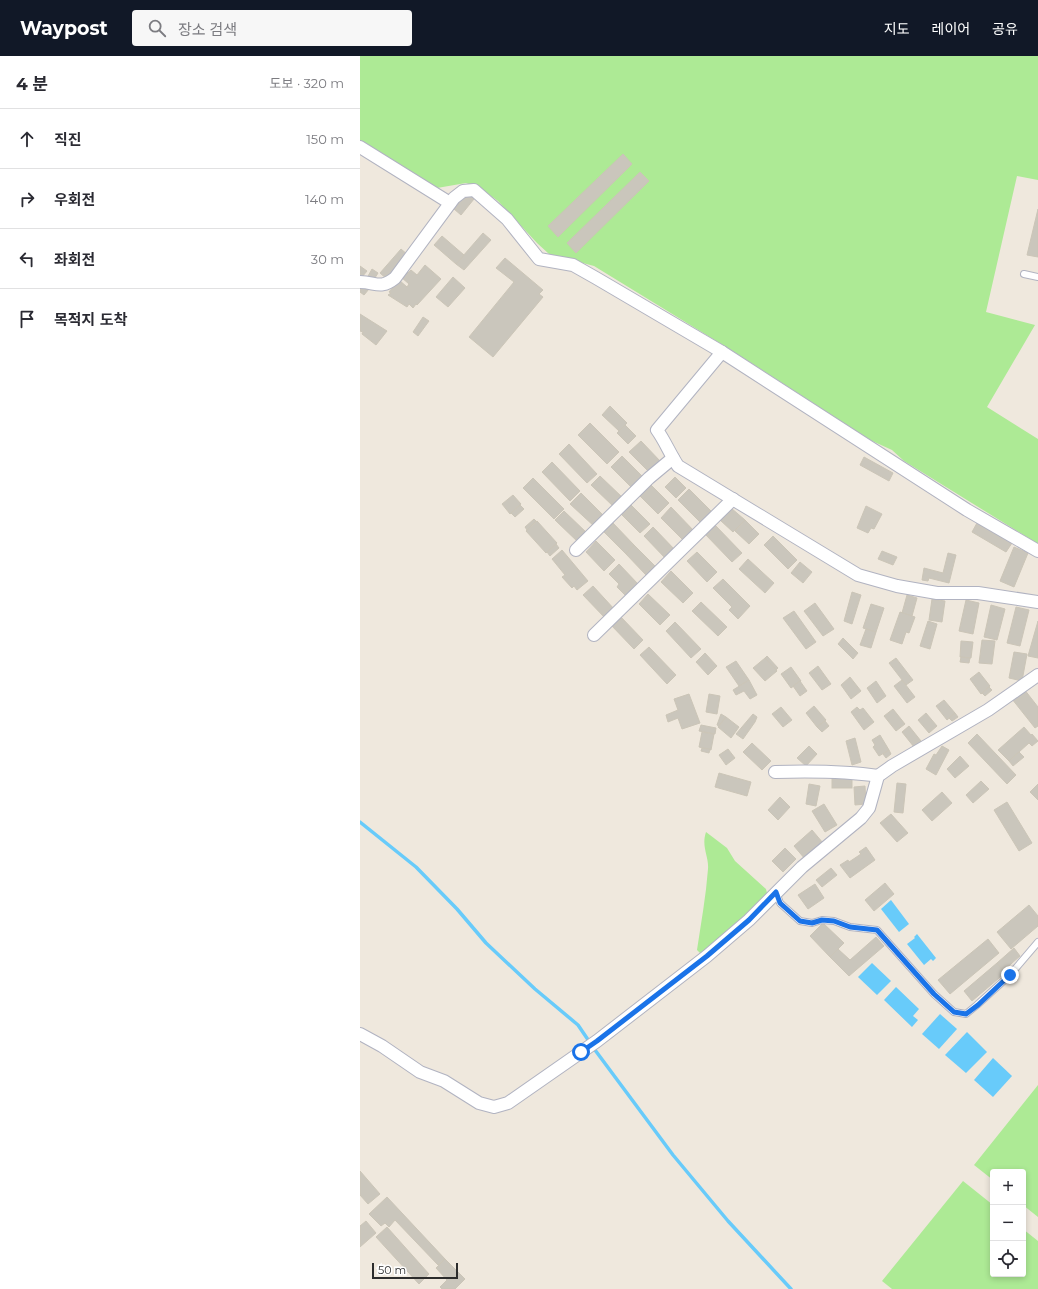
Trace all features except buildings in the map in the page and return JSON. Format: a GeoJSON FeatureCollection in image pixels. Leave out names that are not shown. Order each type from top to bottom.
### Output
{"type":"FeatureCollection","features":[{"type":"Feature","properties":{"kind":"street"},"geometry":{"type":"LineString","coordinates":[[360,147],[450,203]]}},
{"type":"Feature","properties":{"kind":"street"},"geometry":{"type":"LineString","coordinates":[[360,282],[382,286],[389,283],[454,198],[463,191],[474,190],[507,219],[539,259],[573,265],[722,352],[967,510],[1038,552]]}},
{"type":"Feature","properties":{"kind":"street"},"geometry":{"type":"LineString","coordinates":[[722,352],[657,430],[664,439],[678,466],[858,575],[897,586],[936,593],[978,593],[1038,602]]}},
{"type":"Feature","properties":{"kind":"street"},"geometry":{"type":"LineString","coordinates":[[576,550],[649,478],[673,458]]}},
{"type":"Feature","properties":{"kind":"street"},"geometry":{"type":"LineString","coordinates":[[594,635],[733,499]]}},
{"type":"Feature","properties":{"kind":"street"},"geometry":{"type":"LineString","coordinates":[[360,1034],[382,1046],[420,1072],[444,1081],[479,1103],[494,1107],[508,1103],[590,1046],[707,956],[749,920],[802,867],[861,818],[869,808],[878,776],[892,766],[988,710],[1038,675]]}},
{"type":"Feature","properties":{"kind":"street"},"geometry":{"type":"LineString","coordinates":[[775,772],[824,772],[878,776]]}},
{"type":"Feature","properties":{"kind":"lane"},"geometry":{"type":"LineString","coordinates":[[1024,274],[1038,277]]}},
{"type":"Feature","properties":{"kind":"lane"},"geometry":{"type":"LineString","coordinates":[[776,892],[780,903],[800,921],[812,923],[822,920],[834,921],[850,927],[877,930],[934,994],[954,1012],[966,1014],[978,1005],[1010,975],[1038,942]]}},
{"type":"Feature","properties":{"kind":"green space"},"geometry":{"type":"Polygon","coordinates":[[[360,56],[1038,56],[1038,180],[1017,176],[986,312],[1035,325],[987,407],[1038,439],[1038,544],[904,461],[892,450],[870,440],[731,350],[594,266],[549,254],[498,201],[480,188],[466,183],[437,188],[360,141],[360,56]]]}},
{"type":"Feature","properties":{"kind":"green space"},"geometry":{"type":"Polygon","coordinates":[[[706,832],[727,848],[735,861],[766,889],[767,893],[763,900],[701,954],[697,950],[708,869],[704,842],[706,832]]]}},
{"type":"Feature","properties":{"kind":"green space"},"geometry":{"type":"Polygon","coordinates":[[[1038,1085],[1038,1217],[1026,1207],[1026,1169],[990,1169],[990,1178],[974,1165],[1038,1085]]]}},
{"type":"Feature","properties":{"kind":"green space"},"geometry":{"type":"Polygon","coordinates":[[[963,1181],[990,1203],[990,1277],[1026,1277],[1026,1231],[1038,1241],[1038,1289],[892,1289],[882,1281],[963,1181]]]}},
{"type":"Feature","properties":{"kind":"water"},"geometry":{"type":"Polygon","coordinates":[[[891,900],[909,924],[899,932],[881,909],[891,900]]]}},
{"type":"Feature","properties":{"kind":"water"},"geometry":{"type":"Polygon","coordinates":[[[917,934],[936,958],[933,961],[931,959],[924,965],[907,944],[915,938],[914,937],[917,934]]]}},
{"type":"Feature","properties":{"kind":"water"},"geometry":{"type":"Polygon","coordinates":[[[872,963],[891,981],[877,995],[858,977],[872,963]]]}},
{"type":"Feature","properties":{"kind":"water"},"geometry":{"type":"Polygon","coordinates":[[[896,987],[919,1009],[913,1016],[918,1020],[912,1027],[884,1000],[896,987]]]}},
{"type":"Feature","properties":{"kind":"water"},"geometry":{"type":"Polygon","coordinates":[[[940,1014],[957,1029],[939,1049],[922,1034],[940,1014]]]}},
{"type":"Feature","properties":{"kind":"water"},"geometry":{"type":"Polygon","coordinates":[[[967,1032],[987,1052],[966,1073],[945,1055],[967,1032]]]}},
{"type":"Feature","properties":{"kind":"water"},"geometry":{"type":"Polygon","coordinates":[[[993,1058],[1012,1076],[993,1097],[974,1080],[993,1058]]]}},
{"type":"Feature","properties":{"kind":"waterway"},"geometry":{"type":"LineString","coordinates":[[360,822],[416,867],[457,909],[486,943],[535,989],[578,1025],[673,1155],[728,1221],[791,1289]]}},
{"type":"Feature","properties":{"kind":"route"},"geometry":{"type":"LineString","coordinates":[[581,1052],[707,956],[749,920],[776,892],[780,903],[800,921],[812,923],[822,920],[834,921],[850,927],[877,930],[934,994],[954,1012],[966,1014],[978,1005],[1010,975]]}}]}
